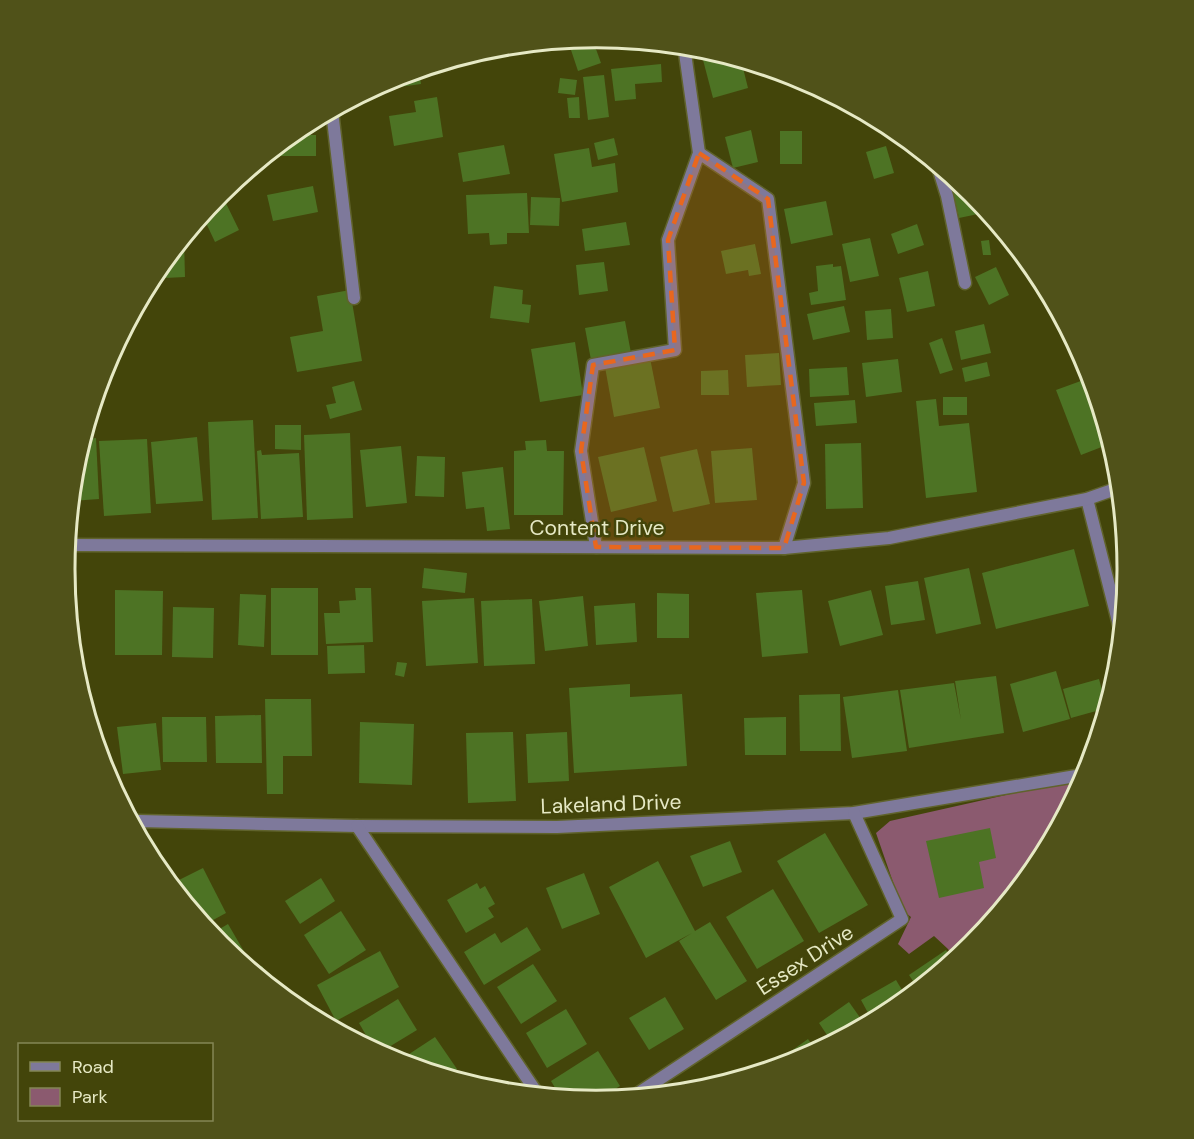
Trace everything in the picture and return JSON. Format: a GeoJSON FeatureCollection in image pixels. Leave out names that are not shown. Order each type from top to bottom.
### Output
{"type":"FeatureCollection","features":[{"type":"Feature","properties":{"kind":"street"},"geometry":{"type":"LineString","coordinates":[[596,547],[581,451],[593,365],[675,350],[668,240],[699,153],[685,56]]}},
{"type":"Feature","properties":{"kind":"street"},"geometry":{"type":"LineString","coordinates":[[333,120],[354,298]]}},
{"type":"Feature","properties":{"kind":"street"},"geometry":{"type":"LineString","coordinates":[[699,153],[768,199],[804,483],[784,548]]}},
{"type":"Feature","properties":{"kind":"street"},"geometry":{"type":"LineString","coordinates":[[941,177],[965,283]]}},
{"type":"Feature","properties":{"kind":"street","name":"Content Drive"},"geometry":{"type":"LineString","coordinates":[[76,544],[784,548],[889,538],[1087,499],[1112,491]]}},
{"type":"Feature","properties":{"kind":"street"},"geometry":{"type":"LineString","coordinates":[[1087,499],[1116,614]]}},
{"type":"Feature","properties":{"kind":"street","name":"Lakeland Drive"},"geometry":{"type":"LineString","coordinates":[[140,821],[357,826],[557,827],[854,813],[1076,776]]}},
{"type":"Feature","properties":{"kind":"street","name":"Essex Drive"},"geometry":{"type":"LineString","coordinates":[[645,1089],[902,919],[854,813]]}},
{"type":"Feature","properties":{"kind":"street"},"geometry":{"type":"LineString","coordinates":[[357,826],[533,1087]]}},
{"type":"Feature","properties":{"kind":"highlighted area"},"geometry":{"type":"Polygon","coordinates":[[[699,153],[768,199],[804,483],[784,548],[596,547],[581,451],[593,365],[675,350],[668,240],[699,153]]]}},
{"type":"Feature","properties":{"kind":"green space"},"geometry":{"type":"Polygon","coordinates":[[[1073,783],[1049,830],[1031,859],[1011,887],[966,938],[950,953],[934,936],[909,954],[898,944],[911,917],[903,911],[876,833],[890,821],[1024,791],[1073,783]]]}},
{"type":"Feature","properties":{"kind":"building"},"geometry":{"type":"Polygon","coordinates":[[[596,48],[601,63],[578,71],[571,49],[596,48]]]}},
{"type":"Feature","properties":{"kind":"building"},"geometry":{"type":"Polygon","coordinates":[[[631,49],[656,52],[626,50],[631,49]]]}},
{"type":"Feature","properties":{"kind":"building"},"geometry":{"type":"Polygon","coordinates":[[[703,59],[743,69],[748,88],[713,98],[703,59]]]}},
{"type":"Feature","properties":{"kind":"building"},"geometry":{"type":"Polygon","coordinates":[[[661,64],[662,82],[635,84],[636,99],[615,101],[611,69],[661,64]]]}},
{"type":"Feature","properties":{"kind":"building"},"geometry":{"type":"Polygon","coordinates":[[[604,75],[609,117],[588,120],[583,77],[604,75]]]}},
{"type":"Feature","properties":{"kind":"building"},"geometry":{"type":"Polygon","coordinates":[[[560,78],[577,80],[575,95],[558,93],[560,78]]]}},
{"type":"Feature","properties":{"kind":"building"},"geometry":{"type":"Polygon","coordinates":[[[420,79],[421,84],[400,87],[420,79]]]}},
{"type":"Feature","properties":{"kind":"building"},"geometry":{"type":"Polygon","coordinates":[[[437,97],[443,137],[394,146],[389,116],[416,112],[414,101],[437,97]]]}},
{"type":"Feature","properties":{"kind":"building"},"geometry":{"type":"Polygon","coordinates":[[[579,97],[580,118],[569,118],[567,98],[579,97]]]}},
{"type":"Feature","properties":{"kind":"building"},"geometry":{"type":"Polygon","coordinates":[[[751,130],[758,162],[733,168],[725,137],[751,130]]]}},
{"type":"Feature","properties":{"kind":"building"},"geometry":{"type":"Polygon","coordinates":[[[780,131],[802,131],[802,164],[780,164],[780,131]]]}},
{"type":"Feature","properties":{"kind":"building"},"geometry":{"type":"Polygon","coordinates":[[[309,135],[316,135],[316,156],[280,156],[309,135]]]}},
{"type":"Feature","properties":{"kind":"building"},"geometry":{"type":"Polygon","coordinates":[[[614,138],[618,155],[598,160],[594,143],[614,138]]]}},
{"type":"Feature","properties":{"kind":"building"},"geometry":{"type":"Polygon","coordinates":[[[504,145],[510,174],[463,182],[458,153],[504,145]]]}},
{"type":"Feature","properties":{"kind":"building"},"geometry":{"type":"Polygon","coordinates":[[[886,146],[894,173],[874,179],[866,152],[886,146]]]}},
{"type":"Feature","properties":{"kind":"building"},"geometry":{"type":"Polygon","coordinates":[[[589,148],[592,167],[615,163],[618,192],[562,202],[554,154],[589,148]]]}},
{"type":"Feature","properties":{"kind":"building"},"geometry":{"type":"Polygon","coordinates":[[[313,186],[318,212],[273,221],[267,195],[313,186]]]}},
{"type":"Feature","properties":{"kind":"building"},"geometry":{"type":"Polygon","coordinates":[[[956,191],[978,214],[959,218],[953,192],[956,191]]]}},
{"type":"Feature","properties":{"kind":"building"},"geometry":{"type":"Polygon","coordinates":[[[527,193],[529,233],[507,233],[507,244],[490,245],[489,233],[468,234],[466,195],[527,193]]]}},
{"type":"Feature","properties":{"kind":"building"},"geometry":{"type":"Polygon","coordinates":[[[531,197],[560,198],[559,226],[530,225],[531,197]]]}},
{"type":"Feature","properties":{"kind":"building"},"geometry":{"type":"Polygon","coordinates":[[[826,201],[833,235],[791,244],[784,209],[826,201]]]}},
{"type":"Feature","properties":{"kind":"building"},"geometry":{"type":"Polygon","coordinates":[[[226,203],[239,230],[215,242],[207,225],[205,226],[226,203]]]}},
{"type":"Feature","properties":{"kind":"building"},"geometry":{"type":"Polygon","coordinates":[[[626,222],[630,245],[585,251],[582,229],[626,222]]]}},
{"type":"Feature","properties":{"kind":"building"},"geometry":{"type":"Polygon","coordinates":[[[917,224],[924,245],[898,254],[891,234],[917,224]]]}},
{"type":"Feature","properties":{"kind":"building"},"geometry":{"type":"Polygon","coordinates":[[[870,238],[879,276],[850,282],[842,244],[870,238]]]}},
{"type":"Feature","properties":{"kind":"building"},"geometry":{"type":"Polygon","coordinates":[[[989,240],[991,255],[983,255],[981,241],[989,240]]]}},
{"type":"Feature","properties":{"kind":"building"},"geometry":{"type":"Polygon","coordinates":[[[755,244],[761,274],[749,276],[748,270],[726,274],[721,251],[755,244]]]}},
{"type":"Feature","properties":{"kind":"building"},"geometry":{"type":"Polygon","coordinates":[[[184,250],[185,277],[165,277],[184,250]]]}},
{"type":"Feature","properties":{"kind":"building"},"geometry":{"type":"Polygon","coordinates":[[[604,262],[608,291],[579,295],[576,265],[604,262]]]}},
{"type":"Feature","properties":{"kind":"building"},"geometry":{"type":"Polygon","coordinates":[[[833,264],[833,267],[841,266],[846,300],[811,305],[809,293],[818,291],[816,266],[833,264]]]}},
{"type":"Feature","properties":{"kind":"building"},"geometry":{"type":"Polygon","coordinates":[[[996,267],[1009,295],[989,305],[975,277],[996,267]]]}},
{"type":"Feature","properties":{"kind":"building"},"geometry":{"type":"Polygon","coordinates":[[[928,271],[935,306],[907,312],[899,278],[928,271]]]}},
{"type":"Feature","properties":{"kind":"building"},"geometry":{"type":"Polygon","coordinates":[[[494,286],[523,290],[522,304],[531,305],[529,323],[490,318],[494,286]]]}},
{"type":"Feature","properties":{"kind":"building"},"geometry":{"type":"Polygon","coordinates":[[[350,290],[362,361],[297,372],[290,337],[323,331],[317,296],[350,290]]]}},
{"type":"Feature","properties":{"kind":"building"},"geometry":{"type":"Polygon","coordinates":[[[844,306],[850,332],[813,340],[807,314],[844,306]]]}},
{"type":"Feature","properties":{"kind":"building"},"geometry":{"type":"Polygon","coordinates":[[[891,309],[893,338],[867,340],[865,311],[891,309]]]}},
{"type":"Feature","properties":{"kind":"building"},"geometry":{"type":"Polygon","coordinates":[[[625,321],[631,353],[591,360],[585,328],[625,321]]]}},
{"type":"Feature","properties":{"kind":"building"},"geometry":{"type":"Polygon","coordinates":[[[984,324],[991,353],[961,360],[955,331],[984,324]]]}},
{"type":"Feature","properties":{"kind":"building"},"geometry":{"type":"Polygon","coordinates":[[[942,338],[953,370],[940,374],[929,343],[942,338]]]}},
{"type":"Feature","properties":{"kind":"building"},"geometry":{"type":"Polygon","coordinates":[[[575,342],[583,395],[540,402],[531,349],[575,342]]]}},
{"type":"Feature","properties":{"kind":"building"},"geometry":{"type":"Polygon","coordinates":[[[779,353],[781,385],[747,387],[745,355],[779,353]]]}},
{"type":"Feature","properties":{"kind":"building"},"geometry":{"type":"Polygon","coordinates":[[[650,358],[660,408],[614,417],[605,367],[650,358]]]}},
{"type":"Feature","properties":{"kind":"building"},"geometry":{"type":"Polygon","coordinates":[[[898,359],[902,392],[866,397],[862,363],[898,359]]]}},
{"type":"Feature","properties":{"kind":"building"},"geometry":{"type":"Polygon","coordinates":[[[987,362],[990,376],[965,382],[962,368],[987,362]]]}},
{"type":"Feature","properties":{"kind":"building"},"geometry":{"type":"Polygon","coordinates":[[[847,367],[849,395],[810,397],[809,369],[847,367]]]}},
{"type":"Feature","properties":{"kind":"building"},"geometry":{"type":"Polygon","coordinates":[[[728,370],[729,395],[701,395],[701,371],[728,370]]]}},
{"type":"Feature","properties":{"kind":"building"},"geometry":{"type":"Polygon","coordinates":[[[1083,380],[1103,446],[1081,455],[1056,390],[1083,380]]]}},
{"type":"Feature","properties":{"kind":"building"},"geometry":{"type":"Polygon","coordinates":[[[354,381],[362,410],[330,419],[326,405],[336,403],[332,387],[354,381]]]}},
{"type":"Feature","properties":{"kind":"building"},"geometry":{"type":"Polygon","coordinates":[[[943,397],[967,397],[967,415],[943,415],[943,397]]]}},
{"type":"Feature","properties":{"kind":"building"},"geometry":{"type":"Polygon","coordinates":[[[936,399],[939,426],[969,423],[977,492],[926,498],[916,401],[936,399]]]}},
{"type":"Feature","properties":{"kind":"building"},"geometry":{"type":"Polygon","coordinates":[[[855,400],[857,423],[816,426],[814,403],[855,400]]]}},
{"type":"Feature","properties":{"kind":"building"},"geometry":{"type":"Polygon","coordinates":[[[253,420],[258,518],[212,520],[208,422],[253,420]]]}},
{"type":"Feature","properties":{"kind":"building"},"geometry":{"type":"Polygon","coordinates":[[[275,425],[301,425],[301,450],[275,449],[275,425]]]}},
{"type":"Feature","properties":{"kind":"building"},"geometry":{"type":"Polygon","coordinates":[[[350,433],[353,518],[307,520],[304,435],[350,433]]]}},
{"type":"Feature","properties":{"kind":"building"},"geometry":{"type":"Polygon","coordinates":[[[197,437],[203,501],[156,504],[151,442],[197,437]]]}},
{"type":"Feature","properties":{"kind":"building"},"geometry":{"type":"Polygon","coordinates":[[[92,438],[96,438],[99,499],[80,500],[86,468],[92,438]]]}},
{"type":"Feature","properties":{"kind":"building"},"geometry":{"type":"Polygon","coordinates":[[[147,439],[151,513],[104,516],[99,441],[147,439]]]}},
{"type":"Feature","properties":{"kind":"building"},"geometry":{"type":"Polygon","coordinates":[[[546,440],[547,451],[564,451],[563,515],[514,515],[514,451],[526,450],[525,441],[546,440]]]}},
{"type":"Feature","properties":{"kind":"building"},"geometry":{"type":"Polygon","coordinates":[[[861,443],[863,508],[826,509],[825,444],[861,443]]]}},
{"type":"Feature","properties":{"kind":"building"},"geometry":{"type":"Polygon","coordinates":[[[401,446],[407,503],[366,507],[360,450],[401,446]]]}},
{"type":"Feature","properties":{"kind":"building"},"geometry":{"type":"Polygon","coordinates":[[[644,447],[657,501],[611,512],[598,457],[644,447]]]}},
{"type":"Feature","properties":{"kind":"building"},"geometry":{"type":"Polygon","coordinates":[[[752,448],[757,500],[715,503],[711,451],[752,448]]]}},
{"type":"Feature","properties":{"kind":"building"},"geometry":{"type":"Polygon","coordinates":[[[697,449],[710,504],[673,512],[660,457],[697,449]]]}},
{"type":"Feature","properties":{"kind":"building"},"geometry":{"type":"Polygon","coordinates":[[[261,450],[262,455],[299,453],[303,517],[261,519],[257,451],[261,450]]]}},
{"type":"Feature","properties":{"kind":"building"},"geometry":{"type":"Polygon","coordinates":[[[417,456],[445,457],[444,497],[415,496],[417,456]]]}},
{"type":"Feature","properties":{"kind":"building"},"geometry":{"type":"Polygon","coordinates":[[[503,467],[510,529],[487,531],[484,507],[466,509],[462,472],[503,467]]]}},
{"type":"Feature","properties":{"kind":"building"},"geometry":{"type":"Polygon","coordinates":[[[1074,549],[1089,606],[996,629],[982,573],[1074,549]]]}},
{"type":"Feature","properties":{"kind":"building"},"geometry":{"type":"Polygon","coordinates":[[[424,568],[467,573],[465,593],[422,588],[424,568]]]}},
{"type":"Feature","properties":{"kind":"building"},"geometry":{"type":"Polygon","coordinates":[[[969,568],[981,624],[936,634],[924,578],[969,568]]]}},
{"type":"Feature","properties":{"kind":"building"},"geometry":{"type":"Polygon","coordinates":[[[918,581],[925,620],[891,625],[885,586],[918,581]]]}},
{"type":"Feature","properties":{"kind":"building"},"geometry":{"type":"Polygon","coordinates":[[[271,588],[318,588],[318,655],[271,655],[271,588]]]}},
{"type":"Feature","properties":{"kind":"building"},"geometry":{"type":"Polygon","coordinates":[[[355,588],[371,588],[373,642],[326,644],[324,613],[340,613],[339,601],[356,600],[355,588]]]}},
{"type":"Feature","properties":{"kind":"building"},"geometry":{"type":"Polygon","coordinates":[[[115,590],[163,591],[162,655],[115,655],[115,590]]]}},
{"type":"Feature","properties":{"kind":"building"},"geometry":{"type":"Polygon","coordinates":[[[802,590],[808,653],[762,657],[756,593],[802,590]]]}},
{"type":"Feature","properties":{"kind":"building"},"geometry":{"type":"Polygon","coordinates":[[[871,590],[883,635],[840,646],[828,601],[871,590]]]}},
{"type":"Feature","properties":{"kind":"building"},"geometry":{"type":"Polygon","coordinates":[[[657,593],[689,594],[689,638],[657,638],[657,593]]]}},
{"type":"Feature","properties":{"kind":"building"},"geometry":{"type":"Polygon","coordinates":[[[240,594],[266,595],[264,647],[238,645],[240,594]]]}},
{"type":"Feature","properties":{"kind":"building"},"geometry":{"type":"Polygon","coordinates":[[[583,596],[588,646],[545,651],[539,601],[583,596]]]}},
{"type":"Feature","properties":{"kind":"building"},"geometry":{"type":"Polygon","coordinates":[[[474,598],[478,663],[426,666],[422,601],[474,598]]]}},
{"type":"Feature","properties":{"kind":"building"},"geometry":{"type":"Polygon","coordinates":[[[532,599],[535,664],[484,666],[481,601],[532,599]]]}},
{"type":"Feature","properties":{"kind":"building"},"geometry":{"type":"Polygon","coordinates":[[[635,603],[637,642],[596,645],[594,606],[635,603]]]}},
{"type":"Feature","properties":{"kind":"building"},"geometry":{"type":"Polygon","coordinates":[[[173,607],[214,608],[213,658],[172,657],[173,607]]]}},
{"type":"Feature","properties":{"kind":"building"},"geometry":{"type":"Polygon","coordinates":[[[364,645],[365,673],[328,674],[327,646],[364,645]]]}},
{"type":"Feature","properties":{"kind":"building"},"geometry":{"type":"Polygon","coordinates":[[[397,662],[407,663],[404,677],[395,675],[397,662]]]}},
{"type":"Feature","properties":{"kind":"building"},"geometry":{"type":"Polygon","coordinates":[[[1056,671],[1070,719],[1023,732],[1010,684],[1056,671]]]}},
{"type":"Feature","properties":{"kind":"building"},"geometry":{"type":"Polygon","coordinates":[[[996,676],[1004,733],[909,748],[900,690],[954,683],[961,720],[955,681],[996,676]]]}},
{"type":"Feature","properties":{"kind":"building"},"geometry":{"type":"Polygon","coordinates":[[[1099,679],[1103,694],[1099,710],[1071,718],[1063,689],[1099,679]]]}},
{"type":"Feature","properties":{"kind":"building"},"geometry":{"type":"Polygon","coordinates":[[[630,684],[630,697],[682,694],[687,766],[574,773],[569,688],[630,684]]]}},
{"type":"Feature","properties":{"kind":"building"},"geometry":{"type":"Polygon","coordinates":[[[898,690],[907,751],[852,758],[843,697],[898,690]]]}},
{"type":"Feature","properties":{"kind":"building"},"geometry":{"type":"Polygon","coordinates":[[[840,694],[841,751],[800,751],[799,695],[840,694]]]}},
{"type":"Feature","properties":{"kind":"building"},"geometry":{"type":"Polygon","coordinates":[[[265,699],[311,699],[312,756],[283,756],[283,794],[267,794],[265,699]]]}},
{"type":"Feature","properties":{"kind":"building"},"geometry":{"type":"Polygon","coordinates":[[[261,715],[262,763],[216,763],[215,716],[261,715]]]}},
{"type":"Feature","properties":{"kind":"building"},"geometry":{"type":"Polygon","coordinates":[[[162,717],[206,717],[207,762],[163,762],[162,717]]]}},
{"type":"Feature","properties":{"kind":"building"},"geometry":{"type":"Polygon","coordinates":[[[786,717],[786,755],[745,755],[744,718],[786,717]]]}},
{"type":"Feature","properties":{"kind":"building"},"geometry":{"type":"Polygon","coordinates":[[[360,722],[414,724],[412,785],[359,783],[360,722]]]}},
{"type":"Feature","properties":{"kind":"building"},"geometry":{"type":"Polygon","coordinates":[[[156,723],[161,770],[123,774],[117,727],[156,723]]]}},
{"type":"Feature","properties":{"kind":"building"},"geometry":{"type":"Polygon","coordinates":[[[513,732],[516,801],[468,803],[466,733],[513,732]]]}},
{"type":"Feature","properties":{"kind":"building"},"geometry":{"type":"Polygon","coordinates":[[[567,732],[569,781],[528,783],[526,734],[567,732]]]}},
{"type":"Feature","properties":{"kind":"building"},"geometry":{"type":"Polygon","coordinates":[[[990,828],[996,858],[979,862],[984,888],[939,898],[926,841],[990,828]]]}},
{"type":"Feature","properties":{"kind":"building"},"geometry":{"type":"Polygon","coordinates":[[[825,833],[868,905],[819,933],[777,861],[825,833]]]}},
{"type":"Feature","properties":{"kind":"building"},"geometry":{"type":"Polygon","coordinates":[[[730,841],[742,872],[703,887],[690,856],[730,841]]]}},
{"type":"Feature","properties":{"kind":"building"},"geometry":{"type":"Polygon","coordinates":[[[658,861],[695,931],[710,922],[747,981],[716,1000],[679,941],[692,933],[646,958],[609,887],[658,861]]]}},
{"type":"Feature","properties":{"kind":"building"},"geometry":{"type":"Polygon","coordinates":[[[203,868],[226,913],[212,921],[178,880],[203,868]]]}},
{"type":"Feature","properties":{"kind":"building"},"geometry":{"type":"Polygon","coordinates":[[[584,873],[600,914],[562,929],[546,888],[584,873]]]}},
{"type":"Feature","properties":{"kind":"building"},"geometry":{"type":"Polygon","coordinates":[[[321,878],[335,901],[300,924],[285,901],[321,878]]]}},
{"type":"Feature","properties":{"kind":"building"},"geometry":{"type":"Polygon","coordinates":[[[477,883],[480,889],[485,886],[495,904],[488,908],[494,917],[466,933],[447,900],[477,883]]]}},
{"type":"Feature","properties":{"kind":"building"},"geometry":{"type":"Polygon","coordinates":[[[773,889],[804,941],[757,969],[726,917],[773,889]]]}},
{"type":"Feature","properties":{"kind":"building"},"geometry":{"type":"Polygon","coordinates":[[[341,911],[366,950],[329,974],[304,935],[341,911]]]}},
{"type":"Feature","properties":{"kind":"building"},"geometry":{"type":"Polygon","coordinates":[[[228,924],[247,956],[228,938],[220,929],[228,924]]]}},
{"type":"Feature","properties":{"kind":"building"},"geometry":{"type":"Polygon","coordinates":[[[527,927],[541,950],[484,985],[464,952],[495,933],[501,943],[527,927]]]}},
{"type":"Feature","properties":{"kind":"building"},"geometry":{"type":"Polygon","coordinates":[[[946,950],[949,954],[914,983],[909,975],[946,950]]]}},
{"type":"Feature","properties":{"kind":"building"},"geometry":{"type":"Polygon","coordinates":[[[380,951],[399,987],[336,1021],[317,985],[380,951]]]}},
{"type":"Feature","properties":{"kind":"building"},"geometry":{"type":"Polygon","coordinates":[[[533,964],[557,1001],[521,1024],[497,987],[533,964]]]}},
{"type":"Feature","properties":{"kind":"building"},"geometry":{"type":"Polygon","coordinates":[[[896,980],[903,991],[869,1014],[861,1000],[896,980]]]}},
{"type":"Feature","properties":{"kind":"building"},"geometry":{"type":"Polygon","coordinates":[[[665,997],[684,1029],[649,1050],[629,1018],[665,997]]]}},
{"type":"Feature","properties":{"kind":"building"},"geometry":{"type":"Polygon","coordinates":[[[398,999],[417,1030],[389,1047],[367,1038],[359,1023],[398,999]]]}},
{"type":"Feature","properties":{"kind":"building"},"geometry":{"type":"Polygon","coordinates":[[[849,1002],[861,1019],[828,1037],[819,1023],[849,1002]]]}},
{"type":"Feature","properties":{"kind":"building"},"geometry":{"type":"Polygon","coordinates":[[[566,1009],[587,1044],[547,1068],[526,1033],[566,1009]]]}},
{"type":"Feature","properties":{"kind":"building"},"geometry":{"type":"Polygon","coordinates":[[[435,1037],[457,1069],[455,1071],[408,1055],[435,1037]]]}},
{"type":"Feature","properties":{"kind":"building"},"geometry":{"type":"Polygon","coordinates":[[[808,1039],[812,1044],[797,1051],[785,1055],[808,1039]]]}},
{"type":"Feature","properties":{"kind":"building"},"geometry":{"type":"Polygon","coordinates":[[[598,1051],[620,1086],[613,1091],[563,1090],[556,1089],[551,1081],[598,1051]]]}}]}
